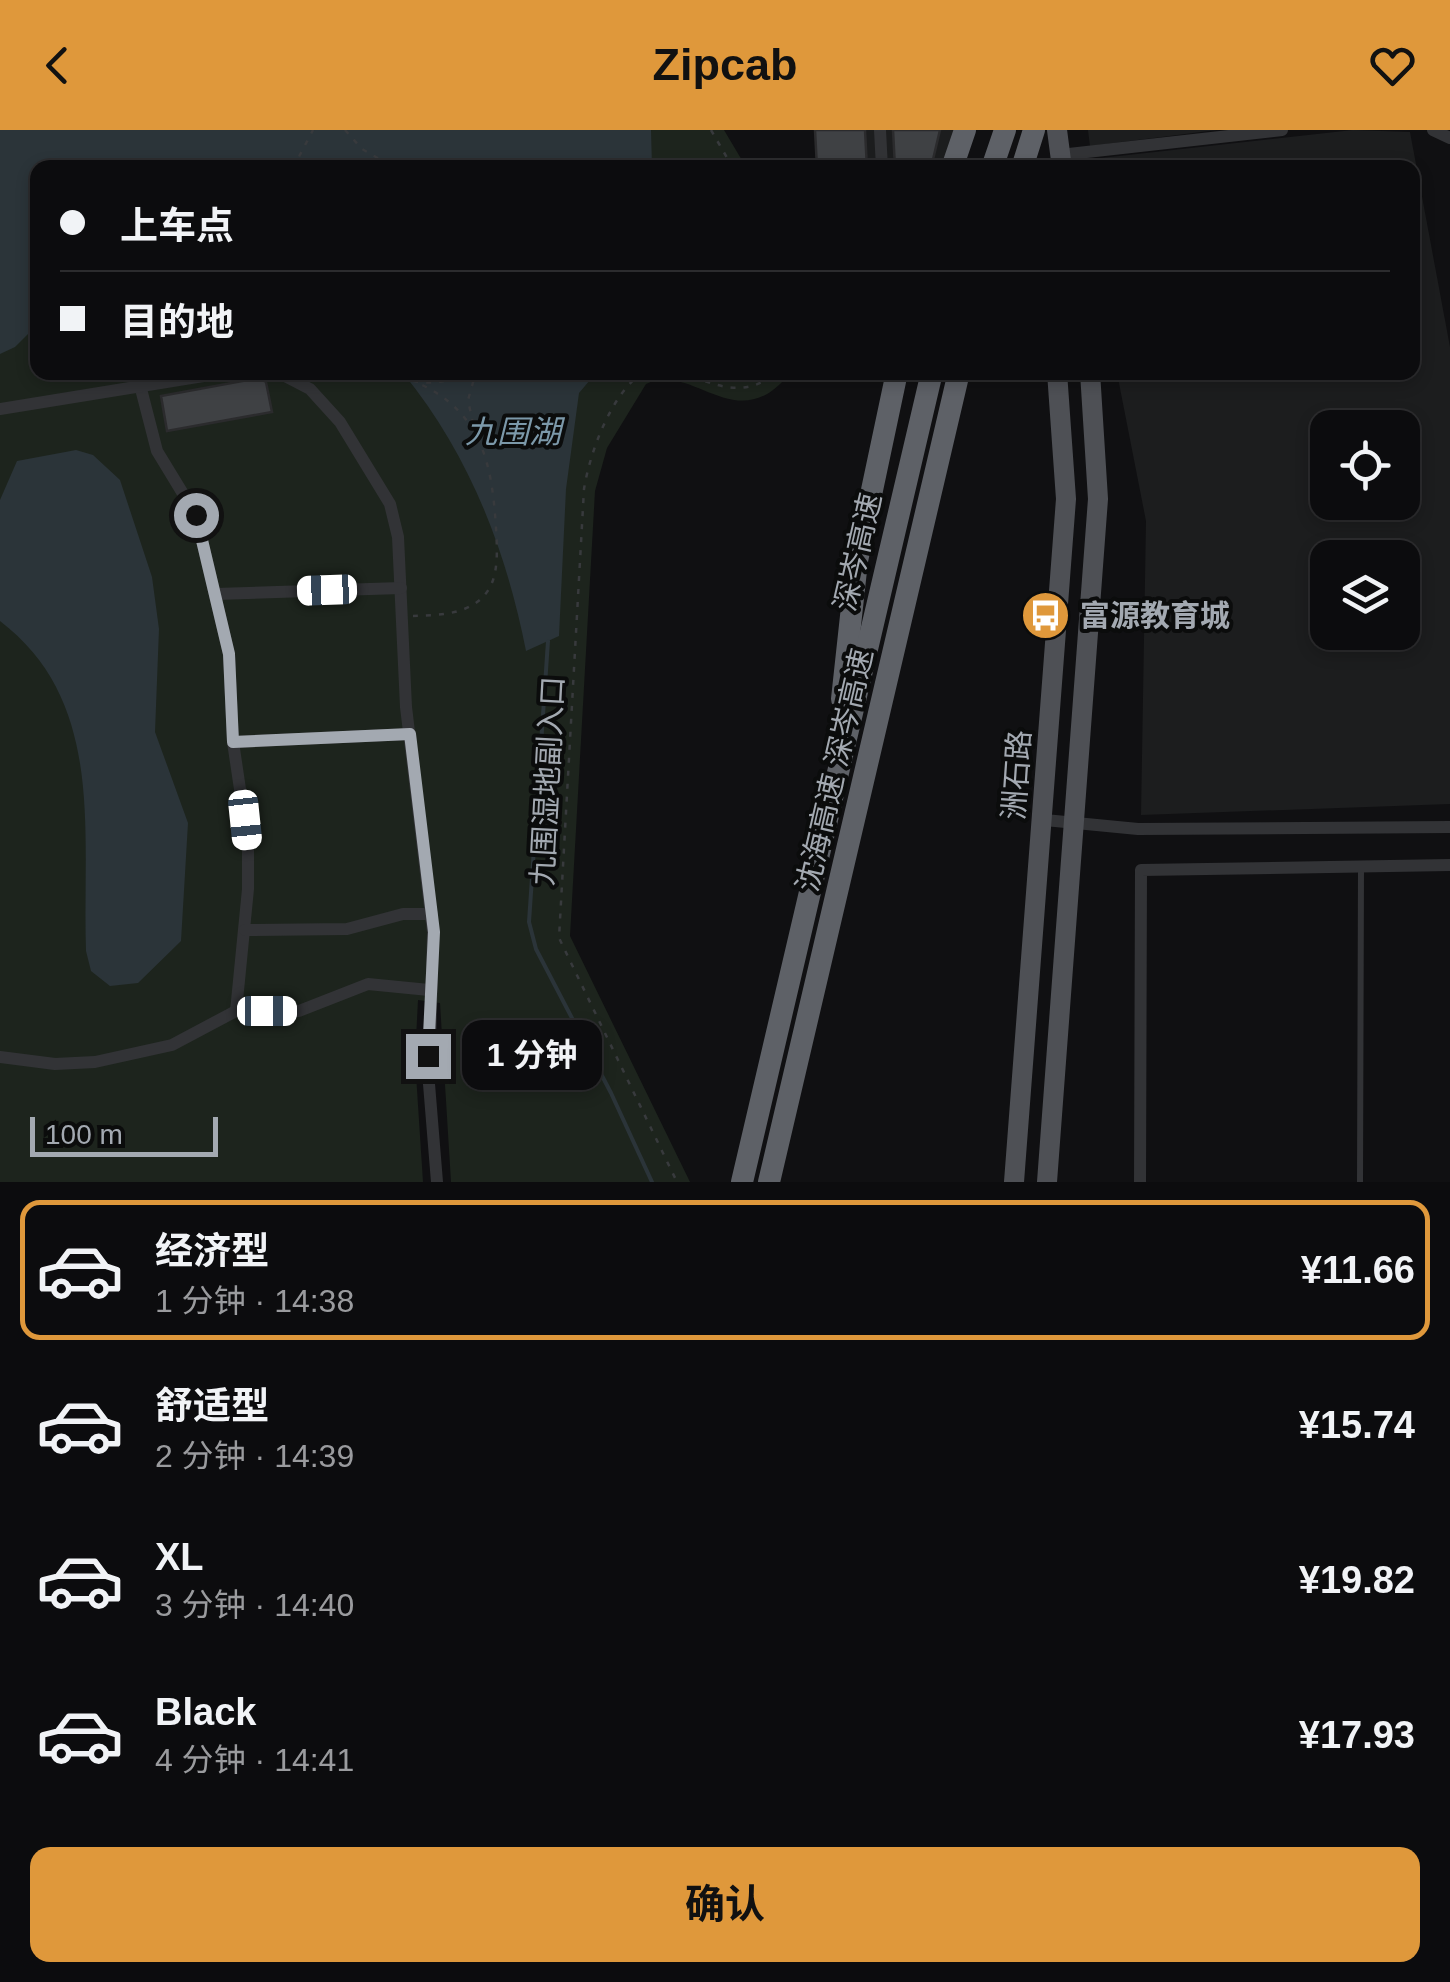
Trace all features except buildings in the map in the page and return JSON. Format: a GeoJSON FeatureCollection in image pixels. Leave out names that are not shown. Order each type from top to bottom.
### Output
{"type":"FeatureCollection","features":[{"type":"Feature","properties":{"kind":"highway"},"geometry":{"type":"LineString","coordinates":[[955,160],[965,130]]}},
{"type":"Feature","properties":{"kind":"highway"},"geometry":{"type":"LineString","coordinates":[[995,160],[1004,130]]}},
{"type":"Feature","properties":{"kind":"highway"},"geometry":{"type":"LineString","coordinates":[[1027,160],[1034,130]]}},
{"type":"Feature","properties":{"kind":"highway"},"geometry":{"type":"LineString","coordinates":[[830,804],[857,562],[895,380]]}},
{"type":"Feature","properties":{"kind":"highway","name":"深岑高速"},"geometry":{"type":"LineString","coordinates":[[830,804],[930,380]]}},
{"type":"Feature","properties":{"kind":"highway","name":"沈海高速 深岑高速"},"geometry":{"type":"LineString","coordinates":[[769,1182],[957,380]]}},
{"type":"Feature","properties":{"kind":"highway","name":"沈海高速 深岑高速"},"geometry":{"type":"LineString","coordinates":[[742,1182],[830,804]]}},
{"type":"Feature","properties":{"kind":"main road"},"geometry":{"type":"LineString","coordinates":[[1024,130],[1025,160]]}},
{"type":"Feature","properties":{"kind":"main road"},"geometry":{"type":"LineString","coordinates":[[1056,130],[1061,160]]}},
{"type":"Feature","properties":{"kind":"main road","name":"洲石路"},"geometry":{"type":"LineString","coordinates":[[1014,1182],[1066,499],[1058,380]]}},
{"type":"Feature","properties":{"kind":"main road","name":"洲石路"},"geometry":{"type":"LineString","coordinates":[[1047,1182],[1077,824],[1098,499],[1091,380]]}},
{"type":"Feature","properties":{"kind":"street"},"geometry":{"type":"LineString","coordinates":[[880,130],[882,160]]}},
{"type":"Feature","properties":{"kind":"street"},"geometry":{"type":"LineString","coordinates":[[1068,160],[1282,130]]}},
{"type":"Feature","properties":{"kind":"street"},"geometry":{"type":"LineString","coordinates":[[1433,130],[1450,138]]}},
{"type":"Feature","properties":{"kind":"street"},"geometry":{"type":"LineString","coordinates":[[0,410],[174,380]]}},
{"type":"Feature","properties":{"kind":"street"},"geometry":{"type":"LineString","coordinates":[[293,380],[310,389],[340,422],[390,504],[398,537],[410,734],[432,914],[429,1084],[437,1182]]}},
{"type":"Feature","properties":{"kind":"street"},"geometry":{"type":"LineString","coordinates":[[140,385],[158,451],[196,515],[229,654],[233,742],[248,844],[245,930],[236,1011]]}},
{"type":"Feature","properties":{"kind":"street"},"geometry":{"type":"LineString","coordinates":[[216,594],[401,588]]}},
{"type":"Feature","properties":{"kind":"street"},"geometry":{"type":"LineString","coordinates":[[233,742],[410,734]]}},
{"type":"Feature","properties":{"kind":"street"},"geometry":{"type":"LineString","coordinates":[[1044,820],[1138,829],[1450,827]]}},
{"type":"Feature","properties":{"kind":"street"},"geometry":{"type":"LineString","coordinates":[[1140,1182],[1141,870],[1450,865]]}},
{"type":"Feature","properties":{"kind":"street"},"geometry":{"type":"LineString","coordinates":[[245,930],[347,928],[403,914],[432,914]]}},
{"type":"Feature","properties":{"kind":"street"},"geometry":{"type":"LineString","coordinates":[[0,1056],[55,1064],[134,1056],[208,1029],[236,1011],[299,1011],[368,984],[429,990]]}},
{"type":"Feature","properties":{"kind":"lane"},"geometry":{"type":"LineString","coordinates":[[1360,1182],[1362,866]]}},
{"type":"Feature","properties":{"kind":"path"},"geometry":{"type":"LineString","coordinates":[[297,160],[314,130]]}},
{"type":"Feature","properties":{"kind":"path"},"geometry":{"type":"LineString","coordinates":[[346,130],[362,149],[381,160]]}},
{"type":"Feature","properties":{"kind":"path"},"geometry":{"type":"LineString","coordinates":[[711,130],[728,160]]}},
{"type":"Feature","properties":{"kind":"path"},"geometry":{"type":"LineString","coordinates":[[410,380],[452,403],[476,430]]}},
{"type":"Feature","properties":{"kind":"path"},"geometry":{"type":"LineString","coordinates":[[418,383],[449,380]]}},
{"type":"Feature","properties":{"kind":"path"},"geometry":{"type":"LineString","coordinates":[[403,617],[456,614],[488,591],[495,570],[491,476],[468,400],[472,380]]}},
{"type":"Feature","properties":{"kind":"path","name":"九围湿地副入口"},"geometry":{"type":"LineString","coordinates":[[633,380],[597,443],[584,490],[559,938],[677,1182]]}},
{"type":"Feature","properties":{"kind":"path"},"geometry":{"type":"LineString","coordinates":[[705,380],[736,390],[766,380]]}},
{"type":"Feature","properties":{"kind":"shaded area"},"geometry":{"type":"Polygon","coordinates":[[[0,130],[724,130],[742,160],[30,160],[30,380],[664,380],[646,384],[607,448],[595,491],[570,936],[690,1182],[451,1182],[440,1003],[418,1000],[415,1059],[423,1182],[0,1182],[0,130]]]}},
{"type":"Feature","properties":{"kind":"shaded area"},"geometry":{"type":"Polygon","coordinates":[[[814,130],[954,130],[945,160],[816,160],[814,130]]]}},
{"type":"Feature","properties":{"kind":"shaded area"},"geometry":{"type":"Polygon","coordinates":[[[1088,130],[1217,130],[1090,146],[1088,130]]]}},
{"type":"Feature","properties":{"kind":"shaded area"},"geometry":{"type":"Polygon","coordinates":[[[1353,130],[1410,132],[1415,160],[1083,160],[1353,130]]]}},
{"type":"Feature","properties":{"kind":"shaded area"},"geometry":{"type":"Polygon","coordinates":[[[1420,186],[1450,347],[1450,804],[1141,815],[1146,521],[1118,380],[1420,380],[1420,186]]]}},
{"type":"Feature","properties":{"kind":"shaded area"},"geometry":{"type":"Polygon","coordinates":[[[664,380],[783,380],[771,392],[752,400],[734,400],[664,380]]]}},
{"type":"Feature","properties":{"kind":"water"},"geometry":{"type":"Polygon","coordinates":[[[0,130],[651,130],[652,160],[30,160],[30,332],[15,347],[0,354],[0,130]]]}},
{"type":"Feature","properties":{"kind":"water","name":"九围湖"},"geometry":{"type":"Polygon","coordinates":[[[408,380],[590,380],[579,393],[566,489],[559,636],[526,651],[508,576],[482,504],[426,404],[408,380]]]}},
{"type":"Feature","properties":{"kind":"water"},"geometry":{"type":"Polygon","coordinates":[[[76,450],[93,455],[120,480],[152,577],[159,629],[155,732],[188,823],[181,941],[138,983],[110,986],[91,971],[86,951],[85,816],[73,730],[58,690],[34,654],[0,621],[0,500],[17,461],[76,450]]]}},
{"type":"Feature","properties":{"kind":"waterway"},"geometry":{"type":"LineString","coordinates":[[548,641],[529,922],[536,949],[652,1182]]}},
{"type":"Feature","properties":{"kind":"place","name":"富源教育城"},"geometry":{"type":"Point","coordinates":[1045,616]}},
{"type":"Feature","properties":{"kind":"route"},"geometry":{"type":"LineString","coordinates":[[196,515],[229,654],[233,742],[410,734],[434,932],[428,1056]]}}]}
